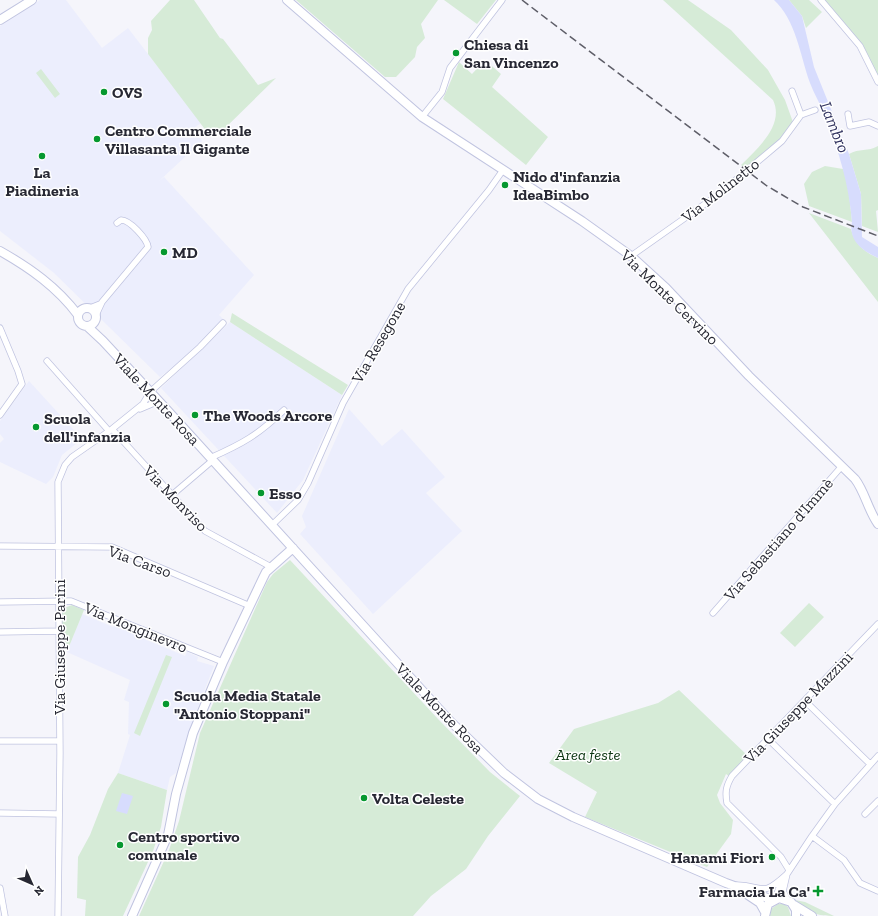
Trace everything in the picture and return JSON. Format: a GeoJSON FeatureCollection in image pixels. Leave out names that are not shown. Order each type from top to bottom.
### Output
{"type":"FeatureCollection","features":[{"type":"Feature","properties":{"kind":"street"},"geometry":{"type":"LineString","coordinates":[[0,20],[32,0]]}},
{"type":"Feature","properties":{"kind":"street","name":"Via Monte Cervino"},"geometry":{"type":"LineString","coordinates":[[287,0],[422,117],[582,221],[631,256],[666,288],[749,376],[861,486],[869,508],[878,524]]}},
{"type":"Feature","properties":{"kind":"street"},"geometry":{"type":"LineString","coordinates":[[422,117],[442,92],[450,68],[502,0]]}},
{"type":"Feature","properties":{"kind":"street"},"geometry":{"type":"LineString","coordinates":[[821,0],[860,46],[878,82]]}},
{"type":"Feature","properties":{"kind":"street"},"geometry":{"type":"LineString","coordinates":[[792,91],[801,115],[815,110]]}},
{"type":"Feature","properties":{"kind":"street"},"geometry":{"type":"LineString","coordinates":[[848,114],[850,126],[869,122],[878,126]]}},
{"type":"Feature","properties":{"kind":"street","name":"Via Molinetto"},"geometry":{"type":"LineString","coordinates":[[631,256],[719,194],[782,141],[801,115]]}},
{"type":"Feature","properties":{"kind":"street","name":"Via Resegone"},"geometry":{"type":"LineString","coordinates":[[272,525],[298,500],[308,483],[343,403],[408,289],[489,190],[503,170]]}},
{"type":"Feature","properties":{"kind":"street"},"geometry":{"type":"LineString","coordinates":[[88,327],[96,318],[102,302],[148,247],[145,238],[126,221],[123,220],[117,223]]}},
{"type":"Feature","properties":{"kind":"street","name":"Viale Monte Rosa"},"geometry":{"type":"LineString","coordinates":[[2,253],[31,270],[68,300],[96,318],[103,341]]}},
{"type":"Feature","properties":{"kind":"street"},"geometry":{"type":"LineString","coordinates":[[84,311],[102,302]]}},
{"type":"Feature","properties":{"kind":"street","name":"Viale Monte Rosa"},"geometry":{"type":"LineString","coordinates":[[84,311],[81,324],[88,327],[103,341],[460,731],[491,762],[517,784],[538,799],[572,817],[730,884],[774,899],[787,899]]}},
{"type":"Feature","properties":{"kind":"street","name":"Via Giuseppe Parini"},"geometry":{"type":"LineString","coordinates":[[58,916],[59,741],[57,487],[60,475],[72,457],[143,404],[150,392],[200,347],[223,323]]}},
{"type":"Feature","properties":{"kind":"street"},"geometry":{"type":"LineString","coordinates":[[0,328],[22,384],[0,416]]}},
{"type":"Feature","properties":{"kind":"street","name":"Via Monviso"},"geometry":{"type":"LineString","coordinates":[[47,361],[205,531],[271,567]]}},
{"type":"Feature","properties":{"kind":"street","name":"Via Giuseppe Parini"},"geometry":{"type":"LineString","coordinates":[[132,413],[158,401]]}},
{"type":"Feature","properties":{"kind":"street","name":"Viale Monte Rosa"},"geometry":{"type":"LineString","coordinates":[[212,459],[264,430],[284,410]]}},
{"type":"Feature","properties":{"kind":"street"},"geometry":{"type":"LineString","coordinates":[[172,495],[212,459]]}},
{"type":"Feature","properties":{"kind":"street","name":"Via Sebastiano d'Immè"},"geometry":{"type":"LineString","coordinates":[[713,613],[842,466]]}},
{"type":"Feature","properties":{"kind":"street","name":"Via Carso"},"geometry":{"type":"LineString","coordinates":[[0,546],[112,547],[250,606]]}},
{"type":"Feature","properties":{"kind":"street"},"geometry":{"type":"LineString","coordinates":[[132,916],[164,844],[193,733],[223,662],[263,578],[271,567],[292,548]]}},
{"type":"Feature","properties":{"kind":"street","name":"Via Monginevro"},"geometry":{"type":"LineString","coordinates":[[0,602],[71,601],[223,662]]}},
{"type":"Feature","properties":{"kind":"street","name":"Via Giuseppe Mazzini"},"geometry":{"type":"LineString","coordinates":[[787,874],[781,857],[734,812],[727,803],[725,794],[726,785],[732,776],[878,624]]}},
{"type":"Feature","properties":{"kind":"street"},"geometry":{"type":"LineString","coordinates":[[0,632],[58,631]]}},
{"type":"Feature","properties":{"kind":"street"},"geometry":{"type":"LineString","coordinates":[[805,701],[870,764]]}},
{"type":"Feature","properties":{"kind":"street"},"geometry":{"type":"LineString","coordinates":[[768,739],[835,804]]}},
{"type":"Feature","properties":{"kind":"street"},"geometry":{"type":"LineString","coordinates":[[0,741],[59,741]]}},
{"type":"Feature","properties":{"kind":"street"},"geometry":{"type":"LineString","coordinates":[[774,899],[787,874],[835,804],[878,756]]}},
{"type":"Feature","properties":{"kind":"street"},"geometry":{"type":"LineString","coordinates":[[866,814],[878,801]]}},
{"type":"Feature","properties":{"kind":"street"},"geometry":{"type":"LineString","coordinates":[[0,813],[59,814]]}},
{"type":"Feature","properties":{"kind":"street"},"geometry":{"type":"LineString","coordinates":[[812,836],[844,860],[860,883],[866,887],[878,891]]}},
{"type":"Feature","properties":{"kind":"street"},"geometry":{"type":"LineString","coordinates":[[730,884],[744,885],[764,890],[787,874]]}},
{"type":"Feature","properties":{"kind":"street"},"geometry":{"type":"LineString","coordinates":[[787,874],[783,891],[787,899],[812,916]]}},
{"type":"Feature","properties":{"kind":"street","name":"Viale Monte Rosa"},"geometry":{"type":"LineString","coordinates":[[730,884],[760,903],[765,914]]}},
{"type":"Feature","properties":{"kind":"street"},"geometry":{"type":"LineString","coordinates":[[0,888],[5,916]]}},
{"type":"Feature","properties":{"kind":"street","name":"Viale Monte Rosa"},"geometry":{"type":"LineString","coordinates":[[765,914],[768,904],[774,899]]}},
{"type":"Feature","properties":{"kind":"street"},"geometry":{"type":"LineString","coordinates":[[794,905],[796,916]]}},
{"type":"Feature","properties":{"kind":"shaded area"},"geometry":{"type":"Polygon","coordinates":[[[40,0],[66,0],[102,48],[128,28],[201,123],[193,129],[202,141],[157,183],[164,177],[254,275],[219,315],[223,319],[192,352],[160,377],[54,273],[0,231],[0,26],[40,0]]]}},
{"type":"Feature","properties":{"kind":"shaded area"},"geometry":{"type":"Polygon","coordinates":[[[230,322],[342,395],[303,480],[277,513],[161,388],[230,322]]]}},
{"type":"Feature","properties":{"kind":"shaded area","name":"Scuola dell'infanzia"},"geometry":{"type":"Polygon","coordinates":[[[29,381],[82,439],[62,455],[53,477],[46,484],[0,462],[0,443],[4,439],[0,434],[0,421],[29,381]]]}},
{"type":"Feature","properties":{"kind":"shaded area"},"geometry":{"type":"Polygon","coordinates":[[[349,409],[382,446],[402,429],[445,477],[426,493],[462,531],[373,614],[300,534],[306,527],[302,516],[349,409]]]}},
{"type":"Feature","properties":{"kind":"shaded area"},"geometry":{"type":"Polygon","coordinates":[[[82,614],[113,627],[117,624],[134,629],[146,635],[144,639],[185,656],[187,652],[198,657],[197,661],[214,666],[194,717],[176,773],[170,777],[167,790],[118,773],[130,735],[128,734],[129,702],[124,700],[130,680],[67,652],[82,614]]]}},
{"type":"Feature","properties":{"kind":"green space"},"geometry":{"type":"Polygon","coordinates":[[[170,0],[194,0],[220,38],[223,39],[258,85],[276,78],[221,132],[207,132],[148,54],[148,38],[152,30],[151,21],[170,0]]]}},
{"type":"Feature","properties":{"kind":"green space"},"geometry":{"type":"Polygon","coordinates":[[[296,0],[438,0],[421,24],[425,38],[417,47],[415,57],[396,77],[385,77],[296,0]]]}},
{"type":"Feature","properties":{"kind":"green space"},"geometry":{"type":"Polygon","coordinates":[[[444,0],[496,0],[477,24],[444,0]]]}},
{"type":"Feature","properties":{"kind":"green space"},"geometry":{"type":"Polygon","coordinates":[[[663,0],[688,0],[731,30],[768,70],[785,100],[794,125],[787,134],[748,170],[741,165],[768,136],[775,118],[776,109],[773,100],[663,0]]]}},
{"type":"Feature","properties":{"kind":"green space"},"geometry":{"type":"Polygon","coordinates":[[[789,0],[809,0],[822,12],[806,28],[802,16],[789,0]]]}},
{"type":"Feature","properties":{"kind":"green space"},"geometry":{"type":"Polygon","coordinates":[[[823,0],[878,0],[878,78],[861,45],[823,0]]]}},
{"type":"Feature","properties":{"kind":"green space"},"geometry":{"type":"Polygon","coordinates":[[[485,60],[501,74],[492,87],[548,137],[526,165],[443,99],[459,62],[472,74],[485,60]]]}},
{"type":"Feature","properties":{"kind":"green space"},"geometry":{"type":"Polygon","coordinates":[[[41,69],[60,94],[55,98],[36,73],[41,69]]]}},
{"type":"Feature","properties":{"kind":"green space"},"geometry":{"type":"Polygon","coordinates":[[[878,146],[878,210],[876,211],[878,232],[862,226],[861,194],[849,154],[878,146]]]}},
{"type":"Feature","properties":{"kind":"green space"},"geometry":{"type":"Polygon","coordinates":[[[825,166],[843,169],[848,183],[852,222],[809,206],[804,184],[812,172],[825,166]]]}},
{"type":"Feature","properties":{"kind":"green space"},"geometry":{"type":"Polygon","coordinates":[[[809,213],[851,229],[857,243],[868,253],[878,258],[878,302],[809,213]]]}},
{"type":"Feature","properties":{"kind":"green space"},"geometry":{"type":"Polygon","coordinates":[[[232,313],[348,385],[342,395],[230,322],[232,313]]]}},
{"type":"Feature","properties":{"kind":"green space"},"geometry":{"type":"Polygon","coordinates":[[[290,560],[438,719],[490,772],[520,796],[488,836],[466,869],[431,896],[413,916],[139,916],[169,850],[179,821],[200,733],[267,582],[273,574],[290,560]]]}},
{"type":"Feature","properties":{"kind":"green space"},"geometry":{"type":"Polygon","coordinates":[[[809,603],[824,617],[795,647],[780,633],[809,603]]]}},
{"type":"Feature","properties":{"kind":"green space"},"geometry":{"type":"Polygon","coordinates":[[[72,605],[84,610],[68,649],[61,646],[62,609],[72,605]]]}},
{"type":"Feature","properties":{"kind":"green space"},"geometry":{"type":"Polygon","coordinates":[[[166,655],[172,657],[140,736],[134,733],[166,655]]]}},
{"type":"Feature","properties":{"kind":"green space","name":"Area feste"},"geometry":{"type":"Polygon","coordinates":[[[679,690],[748,756],[730,777],[726,774],[717,795],[720,803],[733,820],[731,834],[707,867],[585,817],[597,792],[549,763],[574,729],[658,703],[679,690]]]}},
{"type":"Feature","properties":{"kind":"green space","name":"Centro sportivo comunale"},"geometry":{"type":"Polygon","coordinates":[[[118,773],[167,790],[161,827],[153,851],[123,916],[85,916],[86,900],[77,898],[78,857],[90,835],[108,789],[118,773]]]}},
{"type":"Feature","properties":{"kind":"green space"},"geometry":{"type":"Polygon","coordinates":[[[795,900],[805,902],[834,916],[807,911],[795,900]]]}},
{"type":"Feature","properties":{"kind":"green space"},"geometry":{"type":"Polygon","coordinates":[[[778,904],[784,904],[788,907],[791,916],[770,916],[771,909],[778,904]]]}},
{"type":"Feature","properties":{"kind":"water","name":"Lambro"},"geometry":{"type":"Polygon","coordinates":[[[774,0],[789,0],[802,16],[814,67],[849,154],[861,194],[862,237],[878,247],[878,258],[862,249],[852,235],[851,208],[843,168],[835,142],[813,91],[788,17],[774,0]]]}},
{"type":"Feature","properties":{"kind":"water"},"geometry":{"type":"Polygon","coordinates":[[[122,793],[133,796],[127,814],[116,811],[122,793]]]}},
{"type":"Feature","properties":{"kind":"railway"},"geometry":{"type":"LineString","coordinates":[[522,0],[767,186],[803,207],[878,236]]}},
{"type":"Feature","properties":{"kind":"place","name":"Chiesa di San Vincenzo"},"geometry":{"type":"Point","coordinates":[456,53]}},
{"type":"Feature","properties":{"kind":"place","name":"OVS"},"geometry":{"type":"Point","coordinates":[104,92]}},
{"type":"Feature","properties":{"kind":"place","name":"Centro Commerciale Villasanta Il Gigante"},"geometry":{"type":"Point","coordinates":[97,139]}},
{"type":"Feature","properties":{"kind":"place","name":"La Piadineria"},"geometry":{"type":"Point","coordinates":[42,156]}},
{"type":"Feature","properties":{"kind":"place","name":"Nido d'infanzia IdeaBimbo"},"geometry":{"type":"Point","coordinates":[505,185]}},
{"type":"Feature","properties":{"kind":"place","name":"MD"},"geometry":{"type":"Point","coordinates":[164,252]}},
{"type":"Feature","properties":{"kind":"place","name":"The Woods Arcore"},"geometry":{"type":"Point","coordinates":[195,415]}},
{"type":"Feature","properties":{"kind":"place","name":"Scuola dell'infanzia"},"geometry":{"type":"Point","coordinates":[36,427]}},
{"type":"Feature","properties":{"kind":"place","name":"Esso"},"geometry":{"type":"Point","coordinates":[261,493]}},
{"type":"Feature","properties":{"kind":"place","name":"Scuola Media Statale \"Antonio Stoppani\""},"geometry":{"type":"Point","coordinates":[166,704]}},
{"type":"Feature","properties":{"kind":"place","name":"Volta Celeste"},"geometry":{"type":"Point","coordinates":[364,798]}},
{"type":"Feature","properties":{"kind":"place","name":"Centro sportivo comunale"},"geometry":{"type":"Point","coordinates":[120,845]}},
{"type":"Feature","properties":{"kind":"place","name":"Hanami Fiori"},"geometry":{"type":"Point","coordinates":[772,857]}},
{"type":"Feature","properties":{"kind":"place","name":"Farmacia La Ca'"},"geometry":{"type":"Point","coordinates":[818,891]}}]}
